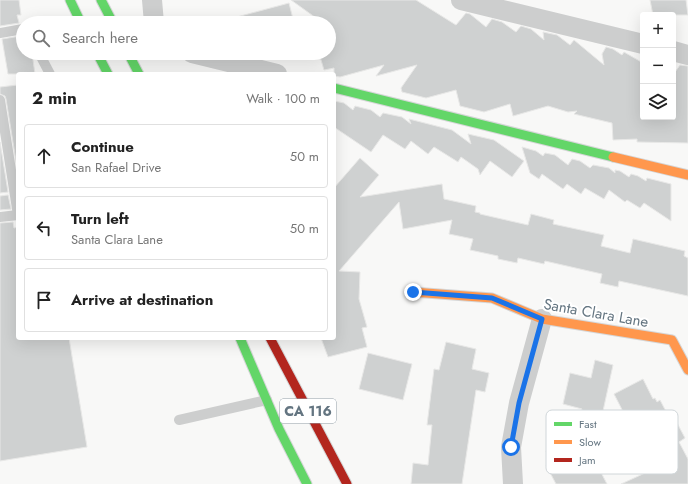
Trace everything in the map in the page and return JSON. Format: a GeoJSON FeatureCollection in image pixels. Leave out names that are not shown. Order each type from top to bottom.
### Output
{"type":"FeatureCollection","features":[{"type":"Feature","properties":{"kind":"street"},"geometry":{"type":"LineString","coordinates":[[70,0],[78,16]]}},
{"type":"Feature","properties":{"kind":"street"},"geometry":{"type":"LineString","coordinates":[[101,0],[109,16]]}},
{"type":"Feature","properties":{"kind":"street"},"geometry":{"type":"LineString","coordinates":[[152,0],[153,16]]}},
{"type":"Feature","properties":{"kind":"street"},"geometry":{"type":"LineString","coordinates":[[462,0],[640,43]]}},
{"type":"Feature","properties":{"kind":"street"},"geometry":{"type":"LineString","coordinates":[[676,52],[688,55]]}},
{"type":"Feature","properties":{"kind":"street"},"geometry":{"type":"LineString","coordinates":[[101,60],[107,72]]}},
{"type":"Feature","properties":{"kind":"street"},"geometry":{"type":"LineString","coordinates":[[132,60],[138,72]]}},
{"type":"Feature","properties":{"kind":"street"},"geometry":{"type":"LineString","coordinates":[[220,60],[269,72]]}},
{"type":"Feature","properties":{"kind":"street"},"geometry":{"type":"LineString","coordinates":[[336,88],[688,175]]}},
{"type":"Feature","properties":{"kind":"street","name":"Santa Clara Lane"},"geometry":{"type":"LineString","coordinates":[[413,292],[492,298],[542,319],[672,340],[688,370]]}},
{"type":"Feature","properties":{"kind":"street"},"geometry":{"type":"LineString","coordinates":[[513,484],[511,447],[519,403],[542,319]]}},
{"type":"Feature","properties":{"kind":"street","name":"CA 116"},"geometry":{"type":"LineString","coordinates":[[241,340],[279,429],[307,484]]}},
{"type":"Feature","properties":{"kind":"street","name":"CA 116"},"geometry":{"type":"LineString","coordinates":[[271,340],[347,484]]}},
{"type":"Feature","properties":{"kind":"lane"},"geometry":{"type":"LineString","coordinates":[[0,33],[16,30]]}},
{"type":"Feature","properties":{"kind":"lane"},"geometry":{"type":"LineString","coordinates":[[43,60],[49,72]]}},
{"type":"Feature","properties":{"kind":"lane"},"geometry":{"type":"LineString","coordinates":[[0,100],[16,202]]}},
{"type":"Feature","properties":{"kind":"lane"},"geometry":{"type":"LineString","coordinates":[[0,217],[16,215]]}},
{"type":"Feature","properties":{"kind":"lane"},"geometry":{"type":"LineString","coordinates":[[179,420],[266,400]]}},
{"type":"Feature","properties":{"kind":"building"},"geometry":{"type":"Polygon","coordinates":[[[0,0],[19,0],[21,15],[16,16],[16,23],[0,26],[0,0]]]}},
{"type":"Feature","properties":{"kind":"building"},"geometry":{"type":"Polygon","coordinates":[[[291,0],[416,0],[456,25],[466,13],[470,14],[486,27],[492,19],[502,22],[516,32],[521,26],[531,29],[544,40],[543,32],[557,35],[570,45],[574,40],[604,65],[602,54],[606,47],[613,49],[622,55],[624,52],[640,61],[640,120],[676,120],[676,71],[680,65],[688,66],[688,143],[637,142],[637,139],[613,140],[612,123],[574,114],[577,111],[568,112],[548,106],[513,116],[510,104],[484,112],[460,106],[456,90],[426,98],[402,92],[401,88],[417,65],[376,76],[384,65],[340,77],[336,76],[334,68],[324,70],[321,60],[336,60],[336,16],[313,16],[291,0]]]}},
{"type":"Feature","properties":{"kind":"building"},"geometry":{"type":"Polygon","coordinates":[[[650,0],[686,0],[688,15],[676,15],[676,12],[652,12],[650,0]]]}},
{"type":"Feature","properties":{"kind":"building"},"geometry":{"type":"Polygon","coordinates":[[[289,3],[292,16],[240,16],[289,3]]]}},
{"type":"Feature","properties":{"kind":"building"},"geometry":{"type":"Polygon","coordinates":[[[16,37],[16,60],[33,60],[35,72],[16,72],[16,74],[8,74],[2,39],[16,37]]]}},
{"type":"Feature","properties":{"kind":"building"},"geometry":{"type":"Polygon","coordinates":[[[16,85],[16,161],[6,99],[5,96],[0,94],[0,87],[16,85]]]}},
{"type":"Feature","properties":{"kind":"building"},"geometry":{"type":"Polygon","coordinates":[[[336,101],[344,103],[353,110],[355,106],[371,110],[380,117],[383,113],[402,117],[411,124],[409,119],[452,130],[471,144],[468,134],[494,140],[524,161],[512,177],[490,161],[480,175],[478,169],[461,157],[458,162],[434,147],[428,154],[411,141],[405,149],[383,135],[371,152],[336,128],[336,101]]]}},
{"type":"Feature","properties":{"kind":"building"},"geometry":{"type":"Polygon","coordinates":[[[0,142],[8,192],[0,193],[0,142]]]}},
{"type":"Feature","properties":{"kind":"building"},"geometry":{"type":"Polygon","coordinates":[[[522,147],[536,151],[543,156],[545,153],[555,155],[568,165],[572,159],[580,161],[590,168],[593,165],[609,168],[615,173],[615,170],[620,171],[629,177],[631,174],[646,181],[647,178],[671,184],[671,221],[644,203],[640,208],[627,200],[625,202],[609,190],[604,199],[585,188],[581,194],[567,184],[563,189],[542,174],[539,179],[530,173],[522,147]]]}},
{"type":"Feature","properties":{"kind":"building"},"geometry":{"type":"Polygon","coordinates":[[[360,158],[379,175],[360,197],[442,184],[444,199],[476,206],[475,212],[480,214],[528,225],[531,214],[554,220],[553,224],[604,235],[601,246],[630,253],[633,239],[685,251],[684,256],[688,258],[688,296],[619,281],[618,287],[600,283],[602,274],[545,261],[544,264],[518,258],[517,263],[498,259],[498,256],[470,250],[473,239],[449,234],[452,220],[403,229],[399,202],[339,271],[360,272],[359,299],[367,327],[362,328],[367,347],[328,357],[322,340],[336,340],[336,186],[360,158]]]}},
{"type":"Feature","properties":{"kind":"building"},"geometry":{"type":"Polygon","coordinates":[[[8,195],[11,209],[0,210],[0,196],[8,195]]]}},
{"type":"Feature","properties":{"kind":"building"},"geometry":{"type":"Polygon","coordinates":[[[13,222],[14,228],[16,228],[16,340],[69,340],[87,447],[0,461],[0,223],[13,222]]]}},
{"type":"Feature","properties":{"kind":"building"},"geometry":{"type":"Polygon","coordinates":[[[446,342],[476,349],[472,369],[489,373],[485,392],[476,390],[462,484],[411,484],[413,463],[428,465],[432,425],[427,425],[434,369],[439,370],[446,342]]]}},
{"type":"Feature","properties":{"kind":"building"},"geometry":{"type":"Polygon","coordinates":[[[368,353],[412,364],[403,400],[359,389],[368,353]]]}},
{"type":"Feature","properties":{"kind":"building"},"geometry":{"type":"Polygon","coordinates":[[[595,360],[613,365],[603,410],[582,410],[563,404],[570,373],[591,378],[595,360]]]}},
{"type":"Feature","properties":{"kind":"building"},"geometry":{"type":"Polygon","coordinates":[[[643,379],[653,399],[655,398],[657,402],[660,400],[665,410],[622,410],[614,394],[643,379]]]}},
{"type":"Feature","properties":{"kind":"building"},"geometry":{"type":"Polygon","coordinates":[[[678,425],[685,438],[679,442],[688,459],[688,484],[621,484],[643,474],[678,474],[678,425]]]}},
{"type":"Feature","properties":{"kind":"building"},"geometry":{"type":"Polygon","coordinates":[[[551,474],[602,474],[607,484],[556,484],[551,474]]]}},
{"type":"Feature","properties":{"kind":"traffic: fast"},"geometry":{"type":"LineString","coordinates":[[70,0],[78,16]]}},
{"type":"Feature","properties":{"kind":"traffic: fast"},"geometry":{"type":"LineString","coordinates":[[101,0],[109,16]]}},
{"type":"Feature","properties":{"kind":"traffic: fast"},"geometry":{"type":"LineString","coordinates":[[101,60],[107,72]]}},
{"type":"Feature","properties":{"kind":"traffic: fast"},"geometry":{"type":"LineString","coordinates":[[132,60],[138,72]]}},
{"type":"Feature","properties":{"kind":"traffic: fast"},"geometry":{"type":"LineString","coordinates":[[336,88],[613,157]]}},
{"type":"Feature","properties":{"kind":"traffic: fast"},"geometry":{"type":"LineString","coordinates":[[241,340],[279,429],[307,484]]}},
{"type":"Feature","properties":{"kind":"traffic: slow"},"geometry":{"type":"LineString","coordinates":[[613,157],[688,175]]}},
{"type":"Feature","properties":{"kind":"traffic: slow"},"geometry":{"type":"LineString","coordinates":[[413,292],[492,298],[542,319],[672,340],[688,370]]}},
{"type":"Feature","properties":{"kind":"traffic: jam"},"geometry":{"type":"LineString","coordinates":[[271,340],[347,484]]}},
{"type":"Feature","properties":{"kind":"route"},"geometry":{"type":"LineString","coordinates":[[413,292],[492,298],[542,319],[519,403],[511,447]]}}]}
